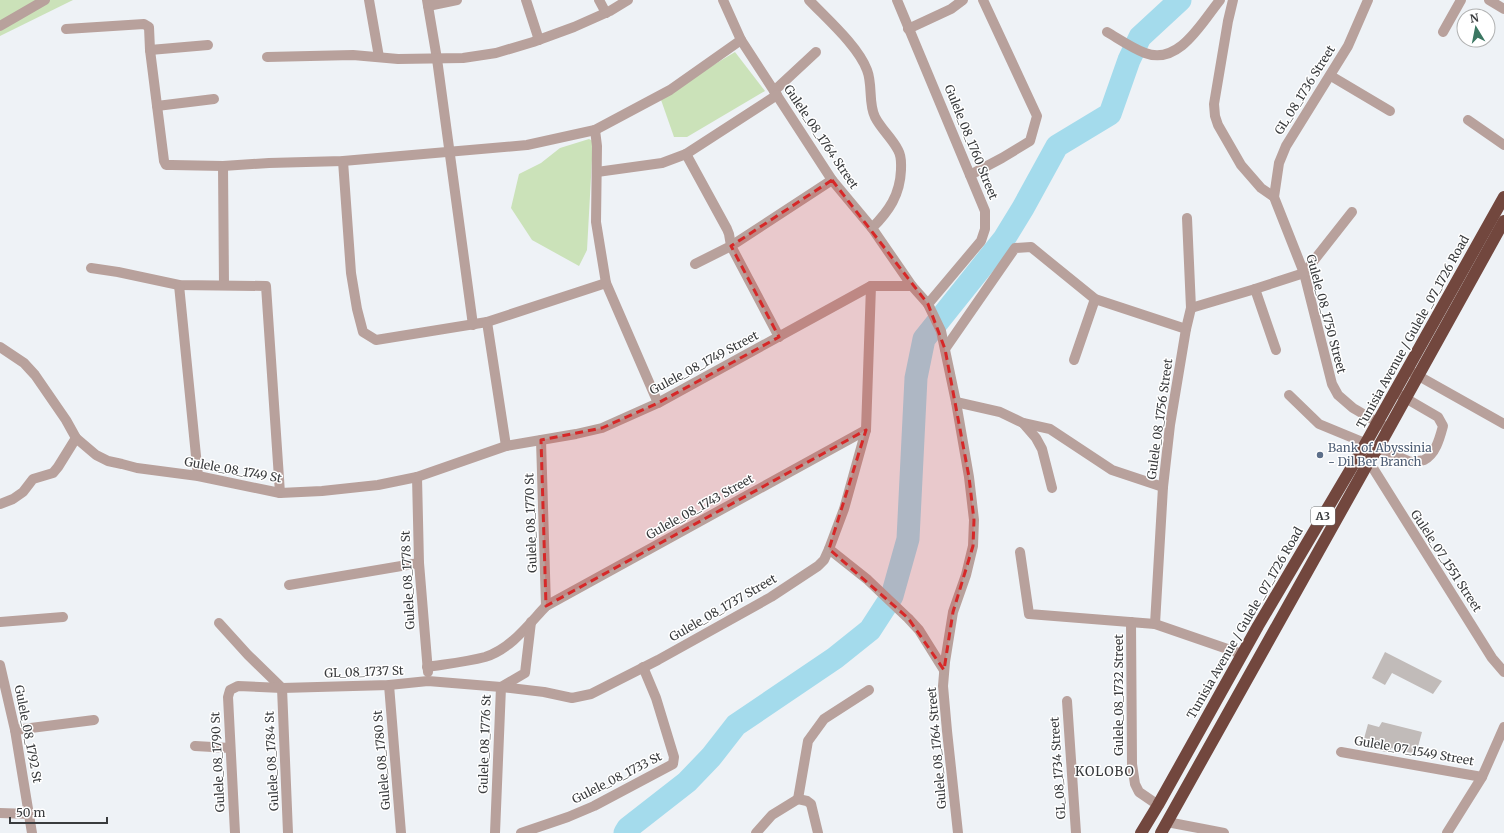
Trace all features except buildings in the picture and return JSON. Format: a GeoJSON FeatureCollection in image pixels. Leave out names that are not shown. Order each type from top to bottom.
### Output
{"type":"FeatureCollection","features":[{"type":"Feature","properties":{"kind":"highway","name":"Tunisia Avenue / Gulele _07_1726 Road"},"geometry":{"type":"LineString","coordinates":[[1412,373],[1504,197]]}},
{"type":"Feature","properties":{"kind":"highway","name":"Tunisia Avenue / Gulele _07_1726 Road"},"geometry":{"type":"LineString","coordinates":[[1141,833],[1242,654],[1364,447],[1382,426],[1412,373],[1504,221]]}},
{"type":"Feature","properties":{"kind":"highway","name":"Tunisia Avenue / Gulele _07_1726 Road"},"geometry":{"type":"LineString","coordinates":[[1161,833],[1368,463],[1378,448],[1382,426]]}},
{"type":"Feature","properties":{"kind":"street"},"geometry":{"type":"LineString","coordinates":[[0,26],[45,0]]}},
{"type":"Feature","properties":{"kind":"street"},"geometry":{"type":"LineString","coordinates":[[369,0],[379,57]]}},
{"type":"Feature","properties":{"kind":"street"},"geometry":{"type":"LineString","coordinates":[[457,0],[427,3],[437,59],[473,325]]}},
{"type":"Feature","properties":{"kind":"street"},"geometry":{"type":"LineString","coordinates":[[526,0],[539,40]]}},
{"type":"Feature","properties":{"kind":"street"},"geometry":{"type":"LineString","coordinates":[[599,0],[606,13]]}},
{"type":"Feature","properties":{"kind":"street"},"geometry":{"type":"LineString","coordinates":[[267,57],[352,55],[398,59],[437,59],[463,58],[496,53],[539,40],[574,27],[606,13],[628,0]]}},
{"type":"Feature","properties":{"kind":"street","name":"Gulele_08_1764 Street"},"geometry":{"type":"LineString","coordinates":[[723,0],[741,40],[832,180],[872,228],[912,286],[928,304],[941,331],[956,402],[972,499],[973,539],[966,575],[953,612],[944,670],[946,732],[958,833]]}},
{"type":"Feature","properties":{"kind":"street"},"geometry":{"type":"LineString","coordinates":[[809,0],[859,55],[867,70],[871,84],[875,117],[901,156],[900,183],[896,194],[886,214],[872,228]]}},
{"type":"Feature","properties":{"kind":"street","name":"Gulele_08_1760 Street"},"geometry":{"type":"LineString","coordinates":[[897,0],[985,210],[985,229],[981,241],[928,304]]}},
{"type":"Feature","properties":{"kind":"street"},"geometry":{"type":"LineString","coordinates":[[908,29],[950,9],[963,0]]}},
{"type":"Feature","properties":{"kind":"street"},"geometry":{"type":"LineString","coordinates":[[970,175],[1030,141],[1037,116],[983,0]]}},
{"type":"Feature","properties":{"kind":"street"},"geometry":{"type":"LineString","coordinates":[[1107,32],[1146,53],[1160,56],[1173,52],[1188,40],[1220,0]]}},
{"type":"Feature","properties":{"kind":"street"},"geometry":{"type":"LineString","coordinates":[[1233,0],[1214,104],[1215,116],[1218,125],[1240,164],[1261,188],[1274,197]]}},
{"type":"Feature","properties":{"kind":"street","name":"GL_08_1736 Street"},"geometry":{"type":"LineString","coordinates":[[1274,197],[1279,163],[1286,146],[1331,76],[1348,46],[1368,0]]}},
{"type":"Feature","properties":{"kind":"street"},"geometry":{"type":"LineString","coordinates":[[1443,32],[1461,0]]}},
{"type":"Feature","properties":{"kind":"street"},"geometry":{"type":"LineString","coordinates":[[1490,0],[1504,9]]}},
{"type":"Feature","properties":{"kind":"street"},"geometry":{"type":"LineString","coordinates":[[66,30],[144,24],[149,27],[150,50],[163,157],[166,165],[223,166],[343,161],[449,153],[527,145],[594,130],[670,90],[741,40]]}},
{"type":"Feature","properties":{"kind":"street"},"geometry":{"type":"LineString","coordinates":[[150,50],[208,45]]}},
{"type":"Feature","properties":{"kind":"street"},"geometry":{"type":"LineString","coordinates":[[597,172],[662,163],[686,154],[775,93],[816,52]]}},
{"type":"Feature","properties":{"kind":"street"},"geometry":{"type":"LineString","coordinates":[[1331,76],[1390,111]]}},
{"type":"Feature","properties":{"kind":"street"},"geometry":{"type":"LineString","coordinates":[[157,106],[214,98]]}},
{"type":"Feature","properties":{"kind":"street"},"geometry":{"type":"LineString","coordinates":[[1468,120],[1504,145]]}},
{"type":"Feature","properties":{"kind":"street"},"geometry":{"type":"LineString","coordinates":[[594,130],[597,146],[596,222],[606,283],[658,403]]}},
{"type":"Feature","properties":{"kind":"street"},"geometry":{"type":"LineString","coordinates":[[686,154],[727,229],[731,246],[779,338]]}},
{"type":"Feature","properties":{"kind":"street"},"geometry":{"type":"LineString","coordinates":[[343,161],[351,273],[357,309],[363,332],[376,340],[487,322],[606,283]]}},
{"type":"Feature","properties":{"kind":"street"},"geometry":{"type":"LineString","coordinates":[[223,166],[224,285]]}},
{"type":"Feature","properties":{"kind":"street"},"geometry":{"type":"LineString","coordinates":[[695,264],[731,246],[832,180]]}},
{"type":"Feature","properties":{"kind":"street","name":"Gulele_08_1750 Street"},"geometry":{"type":"LineString","coordinates":[[1274,197],[1304,273],[1332,384],[1338,395],[1353,408],[1382,426]]}},
{"type":"Feature","properties":{"kind":"street"},"geometry":{"type":"LineString","coordinates":[[1191,308],[1304,273],[1352,212]]}},
{"type":"Feature","properties":{"kind":"street","name":"Gulele_08_1756 Street"},"geometry":{"type":"LineString","coordinates":[[1155,624],[1163,487],[1170,425],[1186,329],[1191,308],[1187,218]]}},
{"type":"Feature","properties":{"kind":"street"},"geometry":{"type":"LineString","coordinates":[[945,349],[1015,248],[1031,247],[1095,299],[1186,329]]}},
{"type":"Feature","properties":{"kind":"street"},"geometry":{"type":"LineString","coordinates":[[91,268],[179,285],[266,286],[280,493]]}},
{"type":"Feature","properties":{"kind":"street"},"geometry":{"type":"LineString","coordinates":[[179,285],[198,476]]}},
{"type":"Feature","properties":{"kind":"street"},"geometry":{"type":"LineString","coordinates":[[871,286],[912,286]]}},
{"type":"Feature","properties":{"kind":"street","name":"Gulele_08_1749 Street"},"geometry":{"type":"LineString","coordinates":[[541,440],[602,428],[658,403],[779,338],[871,286]]}},
{"type":"Feature","properties":{"kind":"street","name":"Gulele_08_1737 Street"},"geometry":{"type":"LineString","coordinates":[[501,687],[544,692],[572,698],[591,694],[770,597],[818,566],[824,560],[844,509],[866,430],[871,286]]}},
{"type":"Feature","properties":{"kind":"street"},"geometry":{"type":"LineString","coordinates":[[1255,289],[1276,350]]}},
{"type":"Feature","properties":{"kind":"street"},"geometry":{"type":"LineString","coordinates":[[1074,360],[1095,299]]}},
{"type":"Feature","properties":{"kind":"street"},"geometry":{"type":"LineString","coordinates":[[487,322],[506,446]]}},
{"type":"Feature","properties":{"kind":"street"},"geometry":{"type":"LineString","coordinates":[[0,348],[24,363],[35,375],[66,420],[76,438],[53,473],[32,479],[23,492],[13,499],[0,504]]}},
{"type":"Feature","properties":{"kind":"street"},"geometry":{"type":"LineString","coordinates":[[1412,373],[1504,424]]}},
{"type":"Feature","properties":{"kind":"street"},"geometry":{"type":"LineString","coordinates":[[1289,394],[1319,424],[1364,447],[1378,448],[1411,462],[1424,460],[1432,452],[1440,439],[1443,426],[1438,417],[1400,394]]}},
{"type":"Feature","properties":{"kind":"street"},"geometry":{"type":"LineString","coordinates":[[956,402],[1000,412],[1023,423],[1050,429],[1112,470],[1163,487]]}},
{"type":"Feature","properties":{"kind":"street"},"geometry":{"type":"LineString","coordinates":[[1023,423],[1036,438],[1042,450],[1052,488]]}},
{"type":"Feature","properties":{"kind":"street","name":"Gulele_08_1743 Street"},"geometry":{"type":"LineString","coordinates":[[427,667],[486,656],[506,645],[520,634],[546,606],[866,430]]}},
{"type":"Feature","properties":{"kind":"street","name":"Gulele_08_1749 St"},"geometry":{"type":"LineString","coordinates":[[76,438],[96,455],[137,468],[198,476],[280,493],[322,491],[378,485],[417,477],[506,446],[541,440]]}},
{"type":"Feature","properties":{"kind":"street","name":"Gulele_08_1770 St"},"geometry":{"type":"LineString","coordinates":[[541,440],[546,606]]}},
{"type":"Feature","properties":{"kind":"street","name":"Gulele_07_1551 Street"},"geometry":{"type":"LineString","coordinates":[[1364,447],[1368,463],[1492,658],[1504,672]]}},
{"type":"Feature","properties":{"kind":"street","name":"Gulele_08_1778 St"},"geometry":{"type":"LineString","coordinates":[[417,477],[419,563],[428,681]]}},
{"type":"Feature","properties":{"kind":"street"},"geometry":{"type":"LineString","coordinates":[[829,549],[868,580],[908,618],[919,630],[944,670]]}},
{"type":"Feature","properties":{"kind":"street"},"geometry":{"type":"LineString","coordinates":[[1020,552],[1029,614],[1155,624],[1242,654]]}},
{"type":"Feature","properties":{"kind":"street"},"geometry":{"type":"LineString","coordinates":[[289,585],[419,563]]}},
{"type":"Feature","properties":{"kind":"street"},"geometry":{"type":"LineString","coordinates":[[0,622],[63,617]]}},
{"type":"Feature","properties":{"kind":"street","name":"Gulele_08_1776 St"},"geometry":{"type":"LineString","coordinates":[[495,833],[501,687],[525,673],[531,622]]}},
{"type":"Feature","properties":{"kind":"street","name":"Gulele_08_1732 Street"},"geometry":{"type":"LineString","coordinates":[[1131,622],[1132,764],[1139,792],[1158,805]]}},
{"type":"Feature","properties":{"kind":"street"},"geometry":{"type":"LineString","coordinates":[[219,623],[248,655],[282,688]]}},
{"type":"Feature","properties":{"kind":"street","name":"Gulele_08_1792 St"},"geometry":{"type":"LineString","coordinates":[[0,665],[15,730],[32,833]]}},
{"type":"Feature","properties":{"kind":"street","name":"Gulele_08_1733 St"},"geometry":{"type":"LineString","coordinates":[[521,833],[568,818],[594,806],[673,764],[674,757],[656,698],[643,667]]}},
{"type":"Feature","properties":{"kind":"street","name":"GL_08_1737 St"},"geometry":{"type":"LineString","coordinates":[[230,690],[238,686],[282,688],[389,685],[428,681],[501,687]]}},
{"type":"Feature","properties":{"kind":"street","name":"Gulele_08_1780 St"},"geometry":{"type":"LineString","coordinates":[[389,685],[401,833]]}},
{"type":"Feature","properties":{"kind":"street","name":"Gulele_08_1784 St"},"geometry":{"type":"LineString","coordinates":[[282,688],[288,833]]}},
{"type":"Feature","properties":{"kind":"street","name":"Gulele_08_1790 St"},"geometry":{"type":"LineString","coordinates":[[230,690],[228,697],[235,833]]}},
{"type":"Feature","properties":{"kind":"street"},"geometry":{"type":"LineString","coordinates":[[798,799],[808,740],[824,719],[869,690]]}},
{"type":"Feature","properties":{"kind":"street","name":"GL_08_1734 Street"},"geometry":{"type":"LineString","coordinates":[[1066,701],[1076,833]]}},
{"type":"Feature","properties":{"kind":"street"},"geometry":{"type":"LineString","coordinates":[[15,730],[94,720]]}},
{"type":"Feature","properties":{"kind":"street"},"geometry":{"type":"LineString","coordinates":[[1447,833],[1482,777],[1504,727]]}},
{"type":"Feature","properties":{"kind":"street"},"geometry":{"type":"LineString","coordinates":[[195,746],[230,748]]}},
{"type":"Feature","properties":{"kind":"street","name":"Gulele_07_1549 Street"},"geometry":{"type":"LineString","coordinates":[[1341,752],[1482,777]]}},
{"type":"Feature","properties":{"kind":"street"},"geometry":{"type":"LineString","coordinates":[[756,833],[772,815],[798,799],[807,801],[811,804],[818,833]]}},
{"type":"Feature","properties":{"kind":"street"},"geometry":{"type":"LineString","coordinates":[[0,813],[30,814]]}},
{"type":"Feature","properties":{"kind":"street"},"geometry":{"type":"LineString","coordinates":[[1167,822],[1224,833]]}},
{"type":"Feature","properties":{"kind":"highlighted area"},"geometry":{"type":"Polygon","coordinates":[[[832,180],[928,304],[945,349],[969,477],[974,520],[973,546],[953,612],[944,670],[908,618],[829,549],[866,430],[546,606],[541,440],[602,428],[658,403],[779,337],[731,246],[832,180]]]}},
{"type":"Feature","properties":{"kind":"green space"},"geometry":{"type":"Polygon","coordinates":[[[0,0],[73,0],[0,36],[0,0]]]}},
{"type":"Feature","properties":{"kind":"green space"},"geometry":{"type":"Polygon","coordinates":[[[735,52],[765,91],[687,137],[674,137],[660,97],[735,52]]]}},
{"type":"Feature","properties":{"kind":"green space"},"geometry":{"type":"Polygon","coordinates":[[[589,139],[593,141],[587,250],[579,266],[532,240],[511,208],[519,174],[541,163],[560,148],[589,139]]]}},
{"type":"Feature","properties":{"kind":"waterway"},"geometry":{"type":"LineString","coordinates":[[625,833],[628,828],[687,782],[711,757],[736,725],[835,658],[870,630],[892,596],[908,539],[916,378],[924,339],[1004,239],[1057,146],[1110,114],[1129,60],[1140,37],[1180,0]]}},
{"type":"Feature","properties":{"kind":"place","name":"Bank of Abyssinia - Dil Ber Branch"},"geometry":{"type":"Point","coordinates":[1320,455]}},
{"type":"Feature","properties":{"kind":"district","name":"KOLOBO"},"geometry":{"type":"Point","coordinates":[1105,771]}}]}
